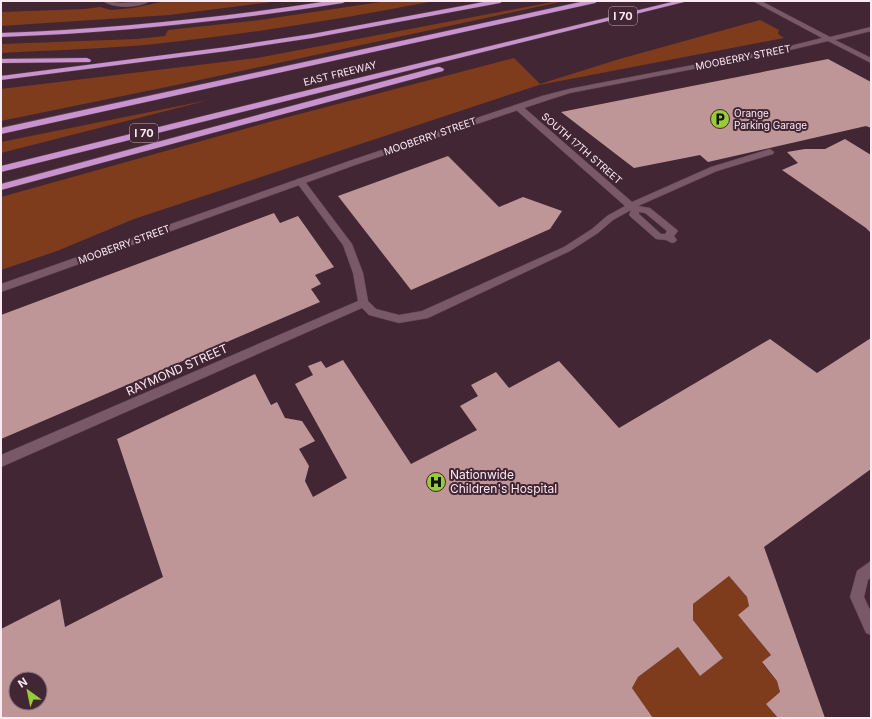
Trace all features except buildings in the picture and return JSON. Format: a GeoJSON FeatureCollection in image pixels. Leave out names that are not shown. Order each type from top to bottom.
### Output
{"type":"FeatureCollection","features":[{"type":"Feature","properties":{"kind":"highway"},"geometry":{"type":"LineString","coordinates":[[1,35],[160,25],[278,11],[343,1]]}},
{"type":"Feature","properties":{"kind":"highway"},"geometry":{"type":"LineString","coordinates":[[1,78],[227,49],[312,36],[500,1]]}},
{"type":"Feature","properties":{"kind":"highway"},"geometry":{"type":"LineString","coordinates":[[1,132],[595,1]]}},
{"type":"Feature","properties":{"kind":"highway","name":"EAST FREEWAY"},"geometry":{"type":"LineString","coordinates":[[1,169],[288,97],[685,1]]}},
{"type":"Feature","properties":{"kind":"highway"},"geometry":{"type":"LineString","coordinates":[[1,187],[506,50],[561,32]]}},
{"type":"Feature","properties":{"kind":"highway"},"geometry":{"type":"LineString","coordinates":[[1,62],[148,59]]}},
{"type":"Feature","properties":{"kind":"street"},"geometry":{"type":"LineString","coordinates":[[106,1],[114,4],[147,1]]}},
{"type":"Feature","properties":{"kind":"street"},"geometry":{"type":"LineString","coordinates":[[756,1],[871,61]]}},
{"type":"Feature","properties":{"kind":"street","name":"MOOBERRY STREET"},"geometry":{"type":"LineString","coordinates":[[1,288],[300,181],[569,91],[830,40],[871,29]]}},
{"type":"Feature","properties":{"kind":"street","name":"SOUTH 17TH STREET"},"geometry":{"type":"LineString","coordinates":[[518,107],[634,208]]}},
{"type":"Feature","properties":{"kind":"street"},"geometry":{"type":"LineString","coordinates":[[300,181],[347,244],[358,273],[363,302],[373,312],[399,319],[424,315],[567,249],[595,231],[610,218],[714,169],[770,152]]}},
{"type":"Feature","properties":{"kind":"street"},"geometry":{"type":"LineString","coordinates":[[634,208],[647,210],[673,231],[670,239],[659,237],[634,215],[634,208]]}},
{"type":"Feature","properties":{"kind":"street","name":"RAYMOND STREET"},"geometry":{"type":"LineString","coordinates":[[1,461],[363,302]]}},
{"type":"Feature","properties":{"kind":"street"},"geometry":{"type":"LineString","coordinates":[[871,568],[862,576],[857,597],[871,628]]}},
{"type":"Feature","properties":{"kind":"shaded area"},"geometry":{"type":"Polygon","coordinates":[[[166,1],[280,1],[169,15],[1,26],[1,12],[85,9],[100,7],[111,10],[133,8],[166,1]]]}},
{"type":"Feature","properties":{"kind":"shaded area"},"geometry":{"type":"Polygon","coordinates":[[[387,1],[434,1],[295,26],[225,36],[117,47],[1,53],[1,44],[136,39],[165,36],[168,30],[260,20],[387,1]]]}},
{"type":"Feature","properties":{"kind":"shaded area"},"geometry":{"type":"Polygon","coordinates":[[[564,1],[181,84],[1,121],[1,89],[257,58],[564,1]]]}},
{"type":"Feature","properties":{"kind":"shaded area"},"geometry":{"type":"Polygon","coordinates":[[[760,20],[779,30],[778,34],[784,38],[539,85],[134,219],[57,251],[1,270],[1,197],[269,122],[514,58],[540,84],[616,60],[760,20]]]}},
{"type":"Feature","properties":{"kind":"shaded area"},"geometry":{"type":"Polygon","coordinates":[[[209,100],[1,153],[1,142],[209,100]]]}},
{"type":"Feature","properties":{"kind":"shaded area"},"geometry":{"type":"Polygon","coordinates":[[[729,576],[747,597],[749,606],[738,615],[771,655],[762,663],[777,681],[780,692],[766,704],[778,718],[653,718],[632,688],[638,677],[678,647],[700,676],[723,658],[693,620],[693,604],[729,576]]]}},
{"type":"Feature","properties":{"kind":"place","name":"Orange Parking Garage"},"geometry":{"type":"Point","coordinates":[720,119]}},
{"type":"Feature","properties":{"kind":"place","name":"Nationwide Children's Hospital"},"geometry":{"type":"Point","coordinates":[436,482]}}]}
